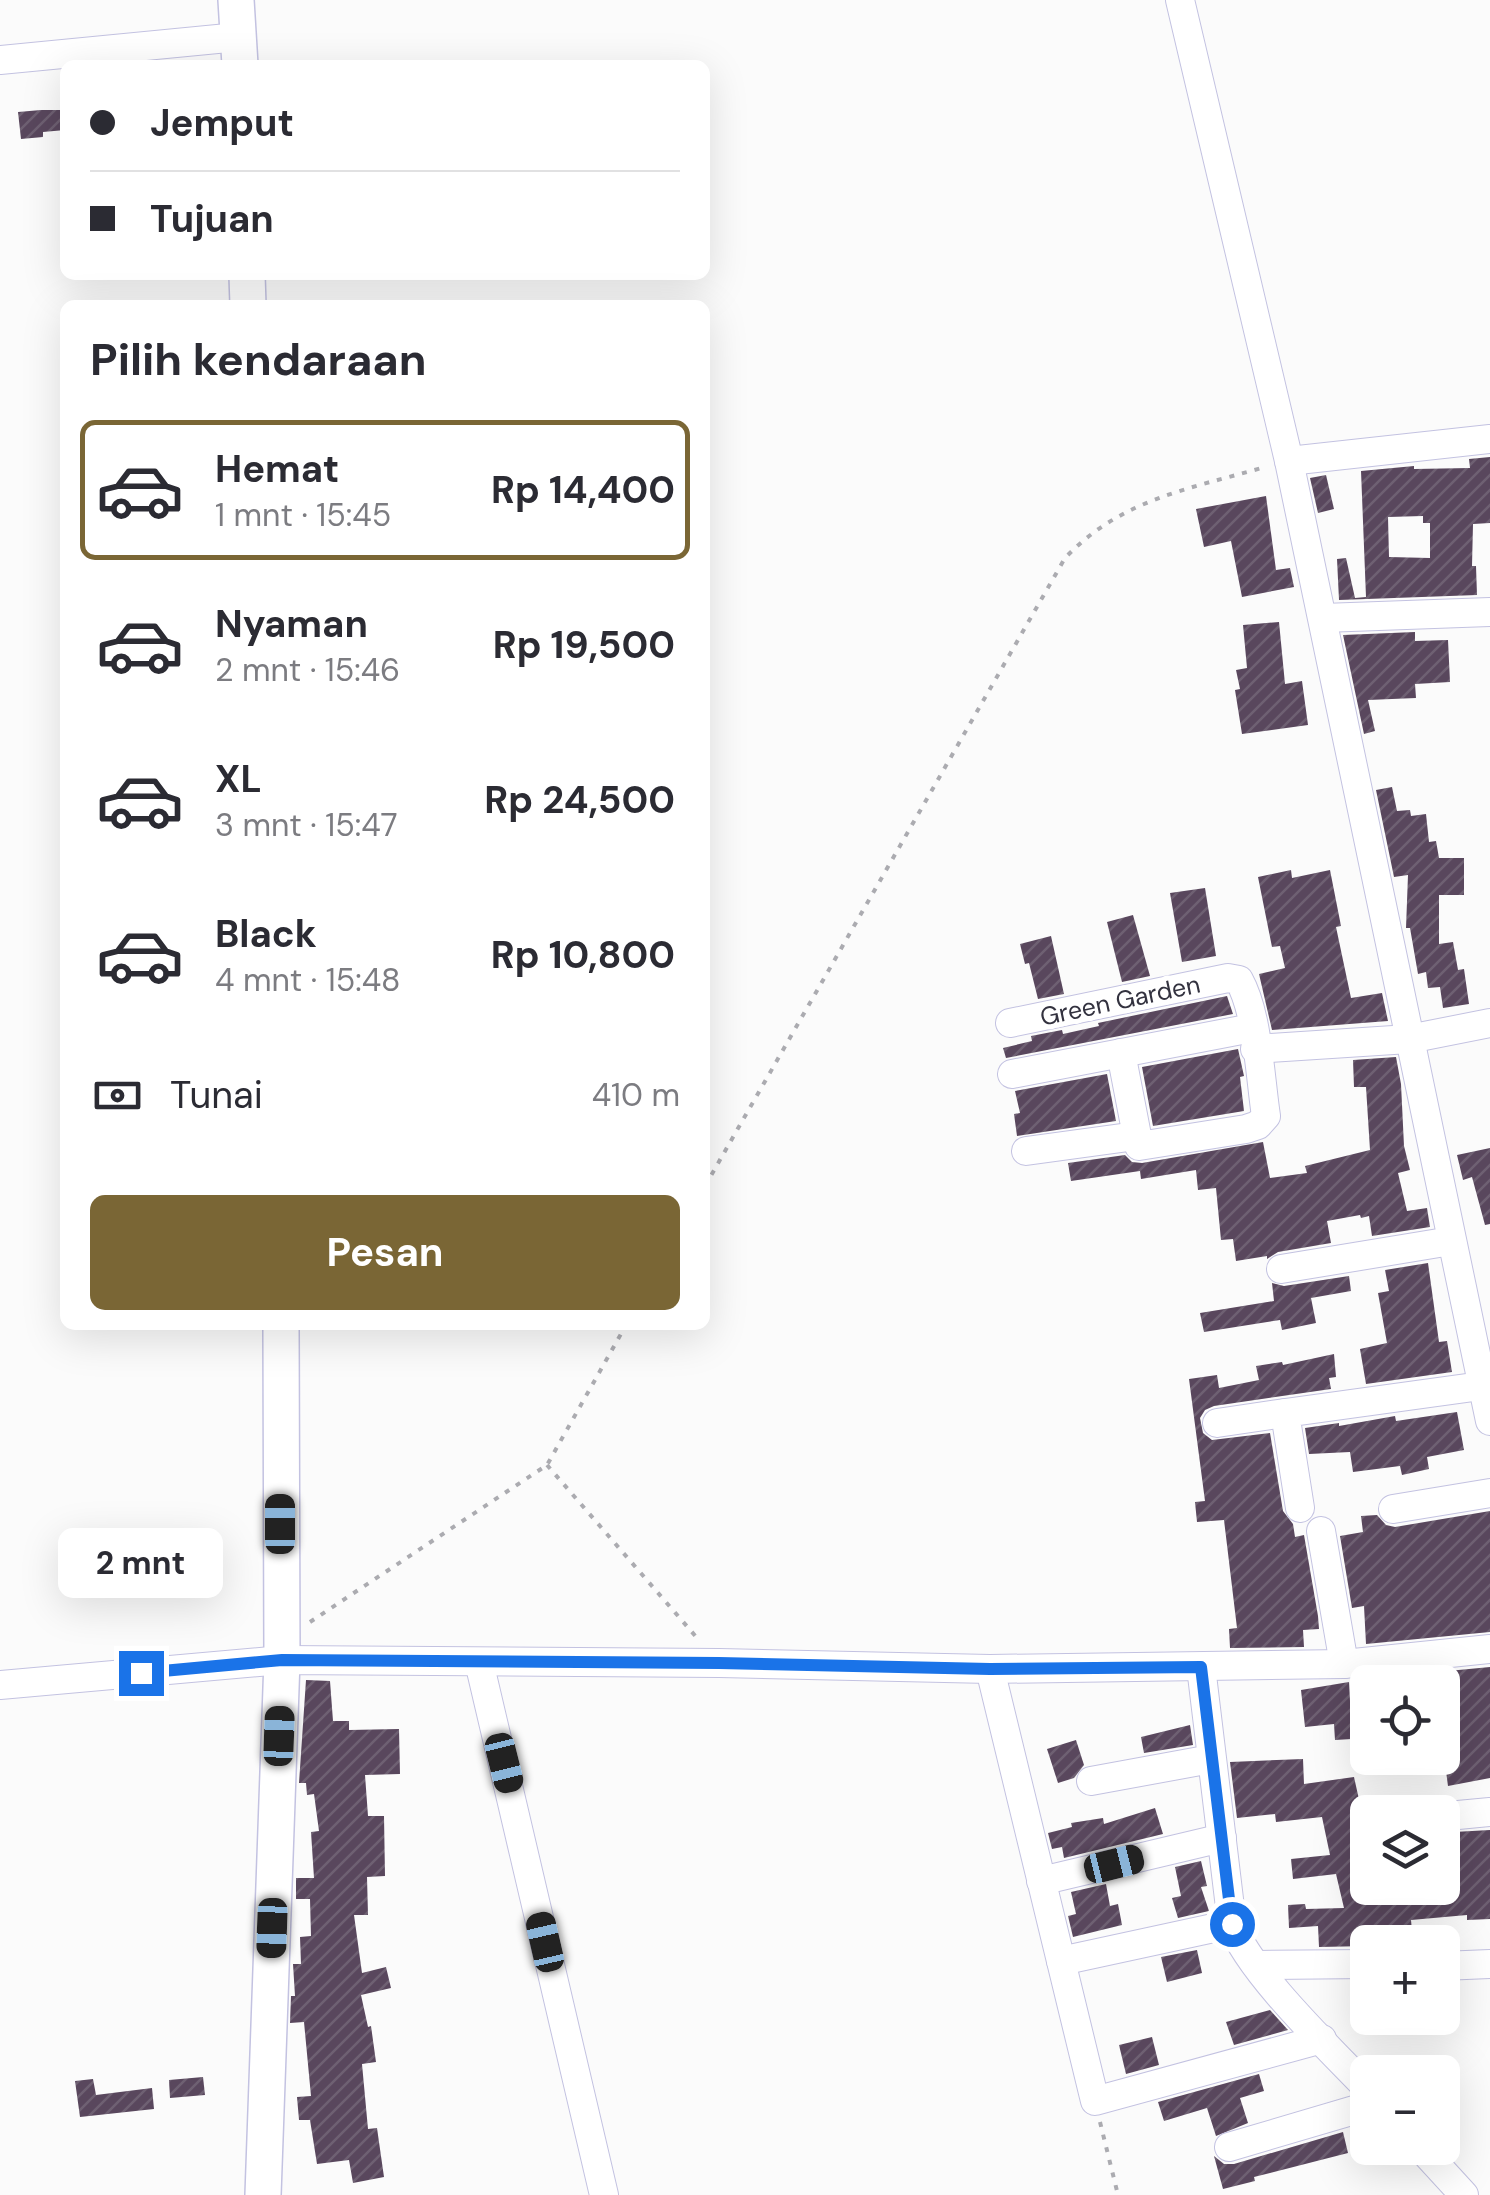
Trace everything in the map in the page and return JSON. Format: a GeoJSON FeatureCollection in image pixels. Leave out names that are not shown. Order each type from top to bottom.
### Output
{"type":"FeatureCollection","features":[{"type":"Feature","properties":{"kind":"main road"},"geometry":{"type":"LineString","coordinates":[[236,0],[239,51]]}},
{"type":"Feature","properties":{"kind":"main road"},"geometry":{"type":"LineString","coordinates":[[263,2195],[281,1651],[282,1330]]}},
{"type":"Feature","properties":{"kind":"street"},"geometry":{"type":"LineString","coordinates":[[1180,0],[1289,460],[1452,1241],[1486,1384],[1490,1421]]}},
{"type":"Feature","properties":{"kind":"street"},"geometry":{"type":"LineString","coordinates":[[0,60],[239,51]]}},
{"type":"Feature","properties":{"kind":"street"},"geometry":{"type":"LineString","coordinates":[[1289,460],[1490,439]]}},
{"type":"Feature","properties":{"kind":"street"},"geometry":{"type":"LineString","coordinates":[[1322,618],[1490,612]]}},
{"type":"Feature","properties":{"kind":"street","name":"Green Garden"},"geometry":{"type":"LineString","coordinates":[[1010,1024],[1228,978],[1239,980],[1254,1039],[1266,1116],[1258,1125],[1142,1147],[1136,1136],[1121,1053]]}},
{"type":"Feature","properties":{"kind":"street","name":"Green Garden"},"geometry":{"type":"LineString","coordinates":[[1012,1074],[1121,1053],[1254,1039],[1409,1038],[1490,1023]]}},
{"type":"Feature","properties":{"kind":"street","name":"Green Garden"},"geometry":{"type":"LineString","coordinates":[[1026,1151],[1136,1136]]}},
{"type":"Feature","properties":{"kind":"street"},"geometry":{"type":"LineString","coordinates":[[1281,1269],[1452,1241]]}},
{"type":"Feature","properties":{"kind":"street"},"geometry":{"type":"LineString","coordinates":[[1217,1423],[1486,1384]]}},
{"type":"Feature","properties":{"kind":"street"},"geometry":{"type":"LineString","coordinates":[[1285,1413],[1300,1508]]}},
{"type":"Feature","properties":{"kind":"street"},"geometry":{"type":"LineString","coordinates":[[1393,1509],[1490,1493]]}},
{"type":"Feature","properties":{"kind":"street"},"geometry":{"type":"LineString","coordinates":[[1320,1532],[1344,1664]]}},
{"type":"Feature","properties":{"kind":"street"},"geometry":{"type":"LineString","coordinates":[[0,1685],[281,1651],[479,1662],[990,1669],[1344,1664],[1490,1649]]}},
{"type":"Feature","properties":{"kind":"street"},"geometry":{"type":"LineString","coordinates":[[479,1662],[604,2195]]}},
{"type":"Feature","properties":{"kind":"street"},"geometry":{"type":"LineString","coordinates":[[1201,1667],[1236,1938],[1350,2070]]}},
{"type":"Feature","properties":{"kind":"street"},"geometry":{"type":"LineString","coordinates":[[990,1669],[1095,2101],[1322,2039]]}},
{"type":"Feature","properties":{"kind":"street"},"geometry":{"type":"LineString","coordinates":[[1091,1781],[1211,1759]]}},
{"type":"Feature","properties":{"kind":"street"},"geometry":{"type":"LineString","coordinates":[[1460,1816],[1490,1812]]}},
{"type":"Feature","properties":{"kind":"street"},"geometry":{"type":"LineString","coordinates":[[1042,1881],[1222,1838]]}},
{"type":"Feature","properties":{"kind":"street"},"geometry":{"type":"LineString","coordinates":[[1061,1960],[1232,1924]]}},
{"type":"Feature","properties":{"kind":"street"},"geometry":{"type":"LineString","coordinates":[[1256,1965],[1350,1964]]}},
{"type":"Feature","properties":{"kind":"street"},"geometry":{"type":"LineString","coordinates":[[1460,1965],[1490,1964]]}},
{"type":"Feature","properties":{"kind":"street"},"geometry":{"type":"LineString","coordinates":[[1228,2146],[1350,2111]]}},
{"type":"Feature","properties":{"kind":"street"},"geometry":{"type":"LineString","coordinates":[[1436,2165],[1464,2195]]}},
{"type":"Feature","properties":{"kind":"path"},"geometry":{"type":"LineString","coordinates":[[710,1177],[1065,558],[1088,534],[1113,517],[1157,499],[1289,460]]}},
{"type":"Feature","properties":{"kind":"path"},"geometry":{"type":"LineString","coordinates":[[281,1651],[547,1466],[623,1330]]}},
{"type":"Feature","properties":{"kind":"path"},"geometry":{"type":"LineString","coordinates":[[547,1466],[719,1663]]}},
{"type":"Feature","properties":{"kind":"path"},"geometry":{"type":"LineString","coordinates":[[1095,2101],[1118,2195]]}},
{"type":"Feature","properties":{"kind":"building"},"geometry":{"type":"Polygon","coordinates":[[[60,110],[60,130],[21,139],[18,112],[60,110]]]}},
{"type":"Feature","properties":{"kind":"building"},"geometry":{"type":"Polygon","coordinates":[[[1490,457],[1490,523],[1473,524],[1472,566],[1476,566],[1477,595],[1339,600],[1337,559],[1346,558],[1355,598],[1366,597],[1361,471],[1414,466],[1470,468],[1469,459],[1490,457]],[[1423,516],[1388,517],[1389,557],[1430,558],[1430,523],[1423,523],[1423,516]]]}},
{"type":"Feature","properties":{"kind":"building"},"geometry":{"type":"Polygon","coordinates":[[[1326,475],[1334,509],[1318,513],[1310,478],[1326,475]]]}},
{"type":"Feature","properties":{"kind":"building"},"geometry":{"type":"Polygon","coordinates":[[[1266,496],[1276,570],[1290,568],[1294,587],[1242,597],[1231,541],[1204,547],[1196,509],[1266,496]]]}},
{"type":"Feature","properties":{"kind":"building"},"geometry":{"type":"Polygon","coordinates":[[[1279,622],[1285,684],[1302,681],[1308,725],[1242,734],[1235,690],[1240,689],[1236,670],[1247,668],[1243,625],[1279,622]]]}},
{"type":"Feature","properties":{"kind":"building"},"geometry":{"type":"Polygon","coordinates":[[[1415,632],[1415,641],[1448,640],[1450,682],[1415,684],[1416,698],[1368,700],[1375,731],[1364,734],[1343,635],[1415,632]]]}},
{"type":"Feature","properties":{"kind":"building"},"geometry":{"type":"Polygon","coordinates":[[[1392,787],[1397,811],[1410,810],[1411,816],[1426,814],[1429,842],[1436,841],[1439,858],[1464,858],[1464,895],[1439,895],[1439,944],[1453,942],[1458,970],[1464,969],[1469,1004],[1443,1008],[1440,987],[1428,988],[1426,972],[1418,974],[1410,928],[1406,928],[1408,875],[1394,877],[1376,790],[1392,787]]]}},
{"type":"Feature","properties":{"kind":"building"},"geometry":{"type":"Polygon","coordinates":[[[1291,870],[1292,878],[1330,870],[1341,926],[1336,927],[1351,998],[1382,993],[1388,1021],[1272,1030],[1259,974],[1285,968],[1280,946],[1272,947],[1258,877],[1291,870]]]}},
{"type":"Feature","properties":{"kind":"building"},"geometry":{"type":"Polygon","coordinates":[[[1205,888],[1216,956],[1182,962],[1170,893],[1205,888]]]}},
{"type":"Feature","properties":{"kind":"building"},"geometry":{"type":"Polygon","coordinates":[[[1133,915],[1150,976],[1122,982],[1107,922],[1133,915]]]}},
{"type":"Feature","properties":{"kind":"building"},"geometry":{"type":"Polygon","coordinates":[[[1051,936],[1064,994],[1038,999],[1020,944],[1051,936]]]}},
{"type":"Feature","properties":{"kind":"building"},"geometry":{"type":"Polygon","coordinates":[[[1227,996],[1233,1014],[1006,1058],[1003,1048],[1032,1041],[1031,1036],[1062,1030],[1063,1034],[1227,996]]]}},
{"type":"Feature","properties":{"kind":"building"},"geometry":{"type":"Polygon","coordinates":[[[1238,1049],[1244,1076],[1240,1077],[1244,1111],[1153,1126],[1142,1067],[1238,1049]]]}},
{"type":"Feature","properties":{"kind":"building"},"geometry":{"type":"Polygon","coordinates":[[[1396,1057],[1404,1146],[1410,1170],[1398,1173],[1407,1211],[1427,1208],[1430,1227],[1372,1236],[1369,1216],[1360,1215],[1327,1221],[1331,1243],[1278,1252],[1267,1259],[1236,1261],[1233,1239],[1221,1240],[1216,1188],[1198,1190],[1196,1170],[1141,1179],[1140,1171],[1071,1181],[1068,1163],[1125,1155],[1132,1162],[1142,1163],[1263,1142],[1270,1178],[1307,1173],[1305,1166],[1370,1150],[1366,1087],[1354,1087],[1353,1060],[1396,1057]]]}},
{"type":"Feature","properties":{"kind":"building"},"geometry":{"type":"Polygon","coordinates":[[[1107,1074],[1116,1121],[1017,1136],[1014,1114],[1020,1113],[1015,1091],[1107,1074]]]}},
{"type":"Feature","properties":{"kind":"building"},"geometry":{"type":"Polygon","coordinates":[[[1490,1148],[1490,1224],[1485,1225],[1472,1177],[1463,1180],[1457,1155],[1490,1148]]]}},
{"type":"Feature","properties":{"kind":"building"},"geometry":{"type":"Polygon","coordinates":[[[1428,1263],[1439,1342],[1447,1341],[1452,1372],[1366,1384],[1360,1349],[1387,1343],[1378,1293],[1389,1291],[1385,1270],[1428,1263]]]}},
{"type":"Feature","properties":{"kind":"building"},"geometry":{"type":"Polygon","coordinates":[[[1349,1276],[1351,1291],[1311,1298],[1316,1323],[1282,1330],[1280,1320],[1204,1332],[1200,1313],[1274,1301],[1272,1283],[1284,1286],[1349,1276]]]}},
{"type":"Feature","properties":{"kind":"building"},"geometry":{"type":"Polygon","coordinates":[[[1334,1354],[1336,1377],[1329,1378],[1331,1389],[1214,1406],[1200,1418],[1203,1433],[1212,1440],[1270,1433],[1283,1511],[1293,1524],[1295,1537],[1304,1535],[1318,1616],[1319,1629],[1303,1630],[1304,1647],[1230,1648],[1229,1629],[1237,1628],[1224,1520],[1197,1522],[1195,1502],[1205,1501],[1189,1379],[1217,1375],[1219,1388],[1259,1380],[1256,1366],[1282,1362],[1283,1365],[1334,1354]]]}},
{"type":"Feature","properties":{"kind":"building"},"geometry":{"type":"Polygon","coordinates":[[[1457,1412],[1464,1450],[1427,1457],[1429,1469],[1402,1475],[1400,1466],[1353,1472],[1350,1452],[1309,1454],[1305,1428],[1457,1412]]]}},
{"type":"Feature","properties":{"kind":"building"},"geometry":{"type":"Polygon","coordinates":[[[1490,1511],[1490,1632],[1366,1644],[1364,1606],[1352,1608],[1340,1536],[1363,1532],[1361,1516],[1377,1515],[1386,1525],[1395,1527],[1490,1511]]]}},
{"type":"Feature","properties":{"kind":"building"},"geometry":{"type":"Polygon","coordinates":[[[1490,1667],[1490,1778],[1448,1786],[1447,1775],[1460,1775],[1460,1670],[1490,1667]]]}},
{"type":"Feature","properties":{"kind":"building"},"geometry":{"type":"Polygon","coordinates":[[[306,1680],[330,1681],[333,1721],[349,1721],[349,1730],[399,1729],[400,1774],[365,1775],[368,1816],[384,1816],[385,1876],[367,1877],[368,1915],[354,1915],[362,1973],[386,1967],[391,1988],[361,1995],[376,2062],[362,2064],[368,2129],[377,2128],[384,2177],[353,2183],[349,2160],[317,2164],[310,2120],[299,2120],[297,2097],[311,2096],[304,2022],[290,2023],[291,1996],[295,1996],[293,1964],[301,1964],[300,1937],[311,1936],[310,1899],[296,1899],[296,1878],[314,1878],[311,1832],[319,1831],[314,1794],[307,1795],[306,1783],[299,1783],[306,1680]]]}},
{"type":"Feature","properties":{"kind":"building"},"geometry":{"type":"Polygon","coordinates":[[[1349,1682],[1350,1739],[1335,1740],[1334,1724],[1305,1727],[1301,1690],[1349,1682]]]}},
{"type":"Feature","properties":{"kind":"building"},"geometry":{"type":"Polygon","coordinates":[[[1190,1725],[1193,1745],[1144,1753],[1141,1737],[1190,1725]]]}},
{"type":"Feature","properties":{"kind":"building"},"geometry":{"type":"Polygon","coordinates":[[[1076,1740],[1084,1765],[1074,1778],[1058,1783],[1047,1749],[1076,1740]]]}},
{"type":"Feature","properties":{"kind":"building"},"geometry":{"type":"Polygon","coordinates":[[[1303,1759],[1304,1784],[1354,1777],[1358,1795],[1350,1795],[1350,1905],[1460,1905],[1460,1832],[1490,1830],[1490,1919],[1467,1920],[1467,1915],[1411,1920],[1411,1925],[1350,1925],[1350,1946],[1319,1947],[1318,1926],[1289,1928],[1288,1905],[1305,1904],[1306,1909],[1344,1908],[1336,1874],[1293,1879],[1291,1859],[1330,1855],[1322,1817],[1276,1822],[1275,1814],[1237,1818],[1230,1762],[1303,1759]]]}},
{"type":"Feature","properties":{"kind":"building"},"geometry":{"type":"Polygon","coordinates":[[[1155,1808],[1163,1834],[1064,1858],[1062,1847],[1052,1849],[1048,1833],[1072,1827],[1071,1823],[1103,1818],[1104,1824],[1155,1808]]]}},
{"type":"Feature","properties":{"kind":"building"},"geometry":{"type":"Polygon","coordinates":[[[1201,1861],[1207,1886],[1201,1887],[1209,1911],[1178,1918],[1172,1898],[1181,1896],[1175,1867],[1201,1861]]]}},
{"type":"Feature","properties":{"kind":"building"},"geometry":{"type":"Polygon","coordinates":[[[1106,1884],[1110,1906],[1118,1904],[1122,1925],[1073,1937],[1068,1916],[1076,1914],[1071,1892],[1106,1884]]]}},
{"type":"Feature","properties":{"kind":"building"},"geometry":{"type":"Polygon","coordinates":[[[1197,1950],[1202,1973],[1167,1982],[1161,1957],[1197,1950]]]}},
{"type":"Feature","properties":{"kind":"building"},"geometry":{"type":"Polygon","coordinates":[[[1270,2010],[1288,2030],[1234,2045],[1226,2022],[1270,2010]]]}},
{"type":"Feature","properties":{"kind":"building"},"geometry":{"type":"Polygon","coordinates":[[[1152,2037],[1159,2065],[1126,2074],[1119,2045],[1152,2037]]]}},
{"type":"Feature","properties":{"kind":"building"},"geometry":{"type":"Polygon","coordinates":[[[1259,2074],[1264,2091],[1240,2098],[1248,2123],[1216,2136],[1207,2108],[1164,2121],[1158,2102],[1259,2074]]]}},
{"type":"Feature","properties":{"kind":"building"},"geometry":{"type":"Polygon","coordinates":[[[203,2077],[205,2095],[170,2098],[169,2080],[203,2077]]]}},
{"type":"Feature","properties":{"kind":"building"},"geometry":{"type":"Polygon","coordinates":[[[93,2079],[96,2095],[152,2088],[154,2109],[80,2117],[75,2081],[93,2079]]]}},
{"type":"Feature","properties":{"kind":"building"},"geometry":{"type":"Polygon","coordinates":[[[1343,2132],[1348,2153],[1223,2189],[1214,2156],[1224,2164],[1234,2164],[1343,2132]]]}},
{"type":"Feature","properties":{"kind":"route"},"geometry":{"type":"LineString","coordinates":[[141,1673],[282,1660],[990,1669],[1201,1667],[1232,1924]]}}]}
